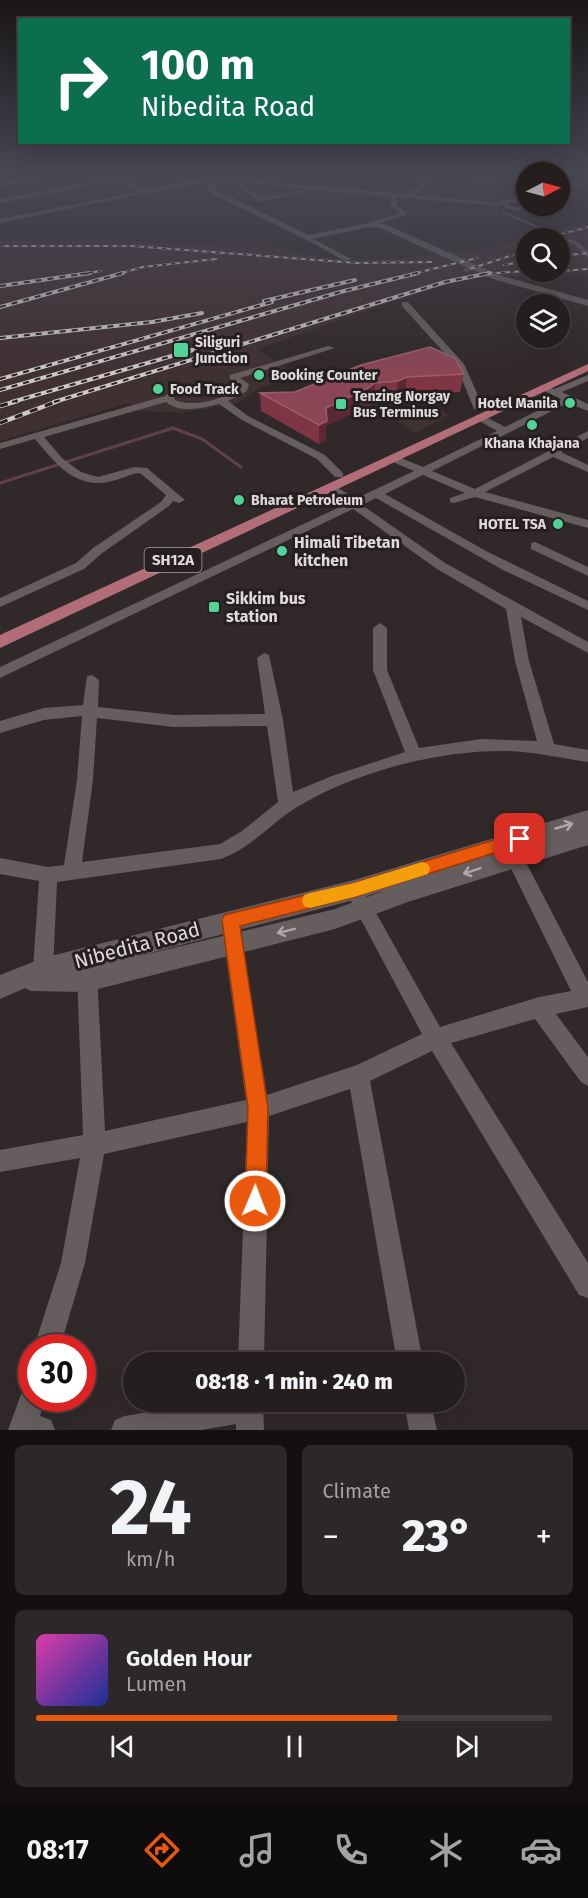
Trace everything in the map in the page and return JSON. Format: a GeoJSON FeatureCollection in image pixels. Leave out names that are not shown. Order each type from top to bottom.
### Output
{"type":"FeatureCollection","features":[{"type":"Feature","properties":{"kind":"main road","name":"SH12A"},"geometry":{"type":"LineString","coordinates":[[542,388],[588,359]]}},
{"type":"Feature","properties":{"kind":"main road","name":"SH12A"},"geometry":{"type":"LineString","coordinates":[[0,642],[479,413],[588,367]]}},
{"type":"Feature","properties":{"kind":"main road","name":"SH12A"},"geometry":{"type":"LineString","coordinates":[[0,633],[392,458],[479,413]]}},
{"type":"Feature","properties":{"kind":"street"},"geometry":{"type":"LineString","coordinates":[[312,241],[348,259]]}},
{"type":"Feature","properties":{"kind":"street"},"geometry":{"type":"LineString","coordinates":[[414,241],[496,277],[588,303]]}},
{"type":"Feature","properties":{"kind":"street"},"geometry":{"type":"LineString","coordinates":[[570,241],[577,244],[588,256]]}},
{"type":"Feature","properties":{"kind":"street"},"geometry":{"type":"LineString","coordinates":[[405,304],[461,366],[479,413],[505,431]]}},
{"type":"Feature","properties":{"kind":"street"},"geometry":{"type":"LineString","coordinates":[[169,398],[176,404],[188,406],[219,399],[238,393],[244,387],[242,381],[233,377],[331,348]]}},
{"type":"Feature","properties":{"kind":"street"},"geometry":{"type":"LineString","coordinates":[[542,388],[588,378]]}},
{"type":"Feature","properties":{"kind":"street"},"geometry":{"type":"LineString","coordinates":[[542,388],[588,408]]}},
{"type":"Feature","properties":{"kind":"street"},"geometry":{"type":"LineString","coordinates":[[169,398],[169,395],[176,389]]}},
{"type":"Feature","properties":{"kind":"street"},"geometry":{"type":"LineString","coordinates":[[0,446],[169,398]]}},
{"type":"Feature","properties":{"kind":"street"},"geometry":{"type":"LineString","coordinates":[[219,399],[245,418],[321,457],[355,505],[441,566],[512,608],[588,648]]}},
{"type":"Feature","properties":{"kind":"street"},"geometry":{"type":"LineString","coordinates":[[0,673],[156,596],[424,472],[568,399]]}},
{"type":"Feature","properties":{"kind":"street"},"geometry":{"type":"LineString","coordinates":[[0,603],[80,566],[97,551],[176,498],[142,470],[133,470],[104,479],[77,477],[64,467],[36,434]]}},
{"type":"Feature","properties":{"kind":"street"},"geometry":{"type":"LineString","coordinates":[[454,500],[474,493],[588,434]]}},
{"type":"Feature","properties":{"kind":"street"},"geometry":{"type":"LineString","coordinates":[[553,453],[588,469]]}},
{"type":"Feature","properties":{"kind":"street"},"geometry":{"type":"LineString","coordinates":[[392,458],[474,493],[588,524]]}},
{"type":"Feature","properties":{"kind":"street"},"geometry":{"type":"LineString","coordinates":[[378,494],[466,548],[539,585],[588,606]]}},
{"type":"Feature","properties":{"kind":"street"},"geometry":{"type":"LineString","coordinates":[[535,546],[588,572]]}},
{"type":"Feature","properties":{"kind":"street"},"geometry":{"type":"LineString","coordinates":[[512,608],[522,661],[547,748]]}},
{"type":"Feature","properties":{"kind":"street"},"geometry":{"type":"LineString","coordinates":[[380,628],[380,670],[414,755]]}},
{"type":"Feature","properties":{"kind":"street"},"geometry":{"type":"LineString","coordinates":[[264,658],[287,804]]}},
{"type":"Feature","properties":{"kind":"street"},"geometry":{"type":"LineString","coordinates":[[72,871],[85,780],[92,680]]}},
{"type":"Feature","properties":{"kind":"street"},"geometry":{"type":"LineString","coordinates":[[0,727],[44,714],[89,710],[174,721],[275,720]]}},
{"type":"Feature","properties":{"kind":"street"},"geometry":{"type":"LineString","coordinates":[[0,866],[48,875],[221,851],[236,844],[287,804],[340,779],[414,755],[445,748],[484,745],[547,748],[588,756]]}},
{"type":"Feature","properties":{"kind":"street"},"geometry":{"type":"LineString","coordinates":[[0,987],[33,974],[87,969],[109,973],[150,966],[335,919],[359,899],[511,850],[588,819]]}},
{"type":"Feature","properties":{"kind":"street"},"geometry":{"type":"LineString","coordinates":[[511,850],[588,836]]}},
{"type":"Feature","properties":{"kind":"street"},"geometry":{"type":"LineString","coordinates":[[0,1161],[94,1144],[258,1108],[358,1076],[436,1039],[539,1007],[587,997],[511,850]]}},
{"type":"Feature","properties":{"kind":"street"},"geometry":{"type":"LineString","coordinates":[[33,974],[48,875]]}},
{"type":"Feature","properties":{"kind":"street"},"geometry":{"type":"LineString","coordinates":[[359,899],[436,1039],[588,1286]]}},
{"type":"Feature","properties":{"kind":"street","name":"Nibedita Road"},"geometry":{"type":"LineString","coordinates":[[87,969],[230,920],[359,899]]}},
{"type":"Feature","properties":{"kind":"street"},"geometry":{"type":"LineString","coordinates":[[230,920],[258,1108],[251,1352]]}},
{"type":"Feature","properties":{"kind":"street"},"geometry":{"type":"LineString","coordinates":[[51,1334],[73,1263],[94,1144],[87,969]]}},
{"type":"Feature","properties":{"kind":"street"},"geometry":{"type":"LineString","coordinates":[[539,1007],[588,1075]]}},
{"type":"Feature","properties":{"kind":"street"},"geometry":{"type":"LineString","coordinates":[[358,1076],[408,1352]]}},
{"type":"Feature","properties":{"kind":"street"},"geometry":{"type":"LineString","coordinates":[[29,1428],[31,1412]]}},
{"type":"Feature","properties":{"kind":"street"},"geometry":{"type":"LineString","coordinates":[[419,1412],[423,1430]]}},
{"type":"Feature","properties":{"kind":"street"},"geometry":{"type":"LineString","coordinates":[[125,1430],[250,1413]]}},
{"type":"Feature","properties":{"kind":"shaded area"},"geometry":{"type":"Polygon","coordinates":[[[116,241],[280,248],[293,253],[344,260],[403,258],[489,249],[516,242],[516,277],[468,278],[409,295],[258,349],[296,375],[260,388],[238,403],[181,413],[138,411],[128,403],[0,441],[0,242],[116,241]]]}},
{"type":"Feature","properties":{"kind":"shaded area"},"geometry":{"type":"Polygon","coordinates":[[[570,241],[588,241],[588,275],[570,275],[570,241]]]}},
{"type":"Feature","properties":{"kind":"shaded area"},"geometry":{"type":"Polygon","coordinates":[[[434,405],[449,415],[416,433],[395,419],[434,405]]]}},
{"type":"Feature","properties":{"kind":"building"},"geometry":{"type":"Polygon","coordinates":[[[430,347],[455,358],[464,374],[407,377],[398,381],[375,383],[326,408],[327,421],[319,425],[260,393],[295,392],[361,365],[430,347]]]}},
{"type":"Feature","properties":{"kind":"waterway"},"geometry":{"type":"LineString","coordinates":[[66,462],[173,428],[202,439],[241,467]]}},
{"type":"Feature","properties":{"kind":"waterway"},"geometry":{"type":"LineString","coordinates":[[0,483],[60,464]]}},
{"type":"Feature","properties":{"kind":"railway"},"geometry":{"type":"LineString","coordinates":[[0,246],[132,246],[357,263],[431,262]]}},
{"type":"Feature","properties":{"kind":"railway"},"geometry":{"type":"LineString","coordinates":[[570,255],[588,253]]}},
{"type":"Feature","properties":{"kind":"railway"},"geometry":{"type":"LineString","coordinates":[[466,270],[516,254]]}},
{"type":"Feature","properties":{"kind":"railway"},"geometry":{"type":"LineString","coordinates":[[412,274],[477,258]]}},
{"type":"Feature","properties":{"kind":"railway"},"geometry":{"type":"LineString","coordinates":[[118,274],[143,267],[216,259]]}},
{"type":"Feature","properties":{"kind":"railway"},"geometry":{"type":"LineString","coordinates":[[504,265],[516,263]]}},
{"type":"Feature","properties":{"kind":"railway"},"geometry":{"type":"LineString","coordinates":[[570,270],[588,269]]}},
{"type":"Feature","properties":{"kind":"railway"},"geometry":{"type":"LineString","coordinates":[[80,274],[101,271]]}},
{"type":"Feature","properties":{"kind":"railway"},"geometry":{"type":"LineString","coordinates":[[486,274],[516,272]]}},
{"type":"Feature","properties":{"kind":"railway"},"geometry":{"type":"LineString","coordinates":[[0,286],[90,273]]}},
{"type":"Feature","properties":{"kind":"railway"},"geometry":{"type":"LineString","coordinates":[[0,307],[123,273]]}},
{"type":"Feature","properties":{"kind":"railway"},"geometry":{"type":"LineString","coordinates":[[0,390],[344,291],[418,273]]}},
{"type":"Feature","properties":{"kind":"railway"},"geometry":{"type":"LineString","coordinates":[[486,274],[490,273]]}},
{"type":"Feature","properties":{"kind":"railway"},"geometry":{"type":"LineString","coordinates":[[54,402],[445,282],[486,274]]}},
{"type":"Feature","properties":{"kind":"railway"},"geometry":{"type":"LineString","coordinates":[[264,301],[355,280]]}},
{"type":"Feature","properties":{"kind":"railway"},"geometry":{"type":"LineString","coordinates":[[0,379],[272,302]]}},
{"type":"Feature","properties":{"kind":"railway"},"geometry":{"type":"LineString","coordinates":[[0,338],[152,322],[202,313]]}},
{"type":"Feature","properties":{"kind":"railway"},"geometry":{"type":"LineString","coordinates":[[12,402],[210,345]]}},
{"type":"Feature","properties":{"kind":"railway"},"geometry":{"type":"LineString","coordinates":[[0,406],[17,401]]}},
{"type":"Feature","properties":{"kind":"railway"},"geometry":{"type":"LineString","coordinates":[[0,423],[58,401]]}},
{"type":"Feature","properties":{"kind":"slow traffic"},"geometry":{"type":"LineString","coordinates":[[310,901],[422,869]]}},
{"type":"Feature","properties":{"kind":"place","name":"Siliguri Junction"},"geometry":{"type":"Point","coordinates":[181,350]}},
{"type":"Feature","properties":{"kind":"place","name":"Booking Counter"},"geometry":{"type":"Point","coordinates":[259,375]}},
{"type":"Feature","properties":{"kind":"place","name":"Food Track"},"geometry":{"type":"Point","coordinates":[158,389]}},
{"type":"Feature","properties":{"kind":"place","name":"Hotel Manila"},"geometry":{"type":"Point","coordinates":[570,403]}},
{"type":"Feature","properties":{"kind":"place","name":"Tenzing Norgay Bus Terminus"},"geometry":{"type":"Point","coordinates":[341,404]}},
{"type":"Feature","properties":{"kind":"place","name":"Khana Khajana"},"geometry":{"type":"Point","coordinates":[532,425]}},
{"type":"Feature","properties":{"kind":"place","name":"Bharat Petroleum"},"geometry":{"type":"Point","coordinates":[239,500]}},
{"type":"Feature","properties":{"kind":"place","name":"HOTEL TSA"},"geometry":{"type":"Point","coordinates":[558,524]}},
{"type":"Feature","properties":{"kind":"place","name":"Himali Tibetan kitchen"},"geometry":{"type":"Point","coordinates":[282,551]}},
{"type":"Feature","properties":{"kind":"place","name":"Sikkim bus station"},"geometry":{"type":"Point","coordinates":[214,607]}},
{"type":"Feature","properties":{"kind":"route"},"geometry":{"type":"LineString","coordinates":[[255,1201],[258,1108],[230,920],[354,890],[520,839]]}}]}
